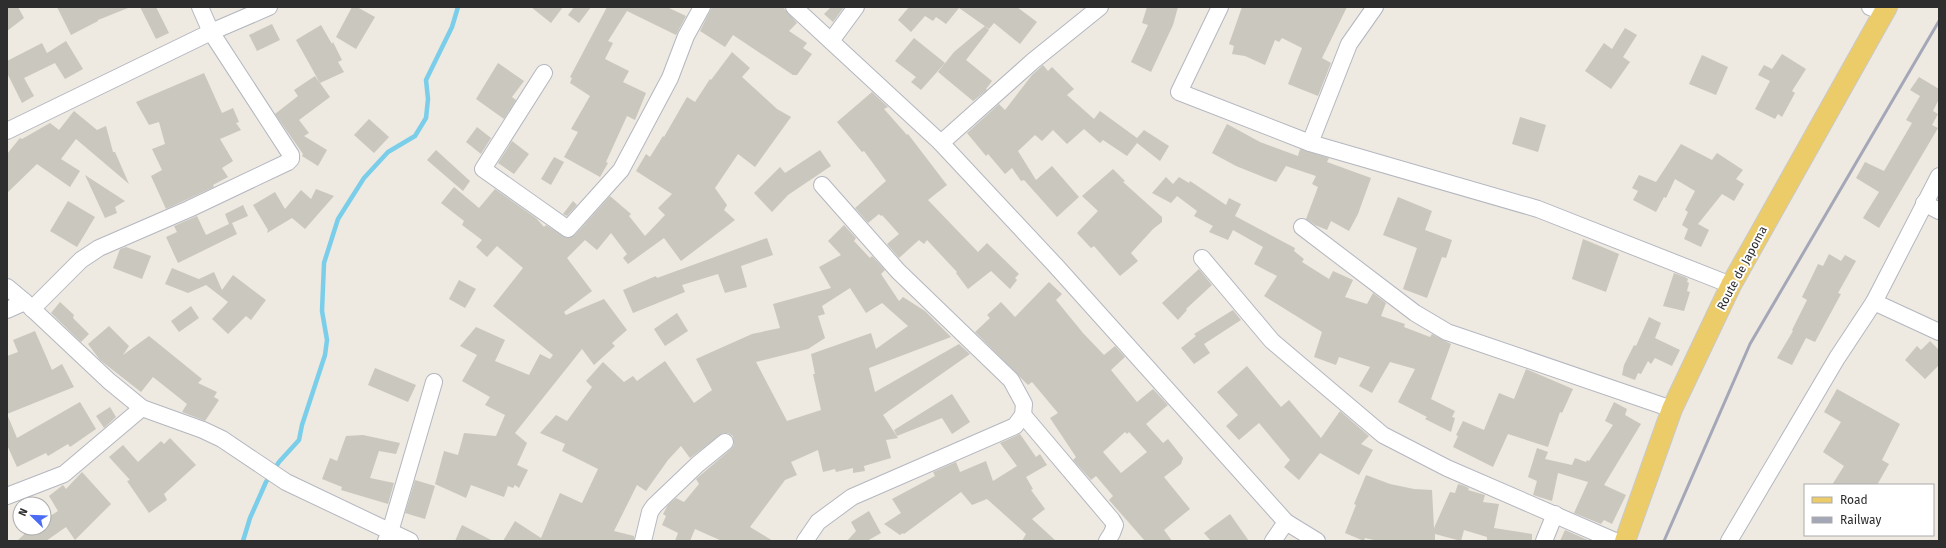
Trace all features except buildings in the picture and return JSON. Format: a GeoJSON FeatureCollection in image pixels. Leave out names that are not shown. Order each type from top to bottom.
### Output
{"type":"FeatureCollection","features":[{"type":"Feature","properties":{"kind":"main road","name":"Route de Japoma"},"geometry":{"type":"LineString","coordinates":[[1624,541],[1672,409],[1731,285],[1880,9]]}},
{"type":"Feature","properties":{"kind":"street"},"geometry":{"type":"LineString","coordinates":[[7,310],[28,306],[81,260],[99,248],[196,206],[288,162],[291,159],[291,155],[211,32],[200,7]]}},
{"type":"Feature","properties":{"kind":"street"},"geometry":{"type":"LineString","coordinates":[[7,131],[211,32],[269,7]]}},
{"type":"Feature","properties":{"kind":"street"},"geometry":{"type":"LineString","coordinates":[[544,73],[483,169],[568,229],[621,170],[670,78],[686,36],[702,7]]}},
{"type":"Feature","properties":{"kind":"street"},"geometry":{"type":"LineString","coordinates":[[794,7],[940,143],[1056,266],[1286,522],[1317,541]]}},
{"type":"Feature","properties":{"kind":"street"},"geometry":{"type":"LineString","coordinates":[[831,41],[856,7]]}},
{"type":"Feature","properties":{"kind":"street"},"geometry":{"type":"LineString","coordinates":[[940,143],[1033,61],[1100,7]]}},
{"type":"Feature","properties":{"kind":"street"},"geometry":{"type":"LineString","coordinates":[[1220,7],[1179,92],[1310,143],[1538,208],[1731,285]]}},
{"type":"Feature","properties":{"kind":"street"},"geometry":{"type":"LineString","coordinates":[[1310,143],[1349,44],[1375,7]]}},
{"type":"Feature","properties":{"kind":"street"},"geometry":{"type":"LineString","coordinates":[[1729,541],[1837,358],[1874,302],[1939,176]]}},
{"type":"Feature","properties":{"kind":"street"},"geometry":{"type":"LineString","coordinates":[[805,541],[818,522],[852,496],[1015,426],[1023,415],[1024,404],[1011,380],[898,271],[822,185]]}},
{"type":"Feature","properties":{"kind":"street"},"geometry":{"type":"LineString","coordinates":[[1924,203],[1939,211]]}},
{"type":"Feature","properties":{"kind":"street"},"geometry":{"type":"LineString","coordinates":[[1302,227],[1415,313],[1446,332],[1672,409]]}},
{"type":"Feature","properties":{"kind":"street"},"geometry":{"type":"LineString","coordinates":[[1202,258],[1272,341],[1383,435],[1447,468],[1615,541]]}},
{"type":"Feature","properties":{"kind":"street"},"geometry":{"type":"LineString","coordinates":[[7,287],[110,381],[142,408],[204,430],[222,439],[286,482],[388,536],[410,541]]}},
{"type":"Feature","properties":{"kind":"street"},"geometry":{"type":"LineString","coordinates":[[1874,302],[1939,332]]}},
{"type":"Feature","properties":{"kind":"street"},"geometry":{"type":"LineString","coordinates":[[388,536],[434,382]]}},
{"type":"Feature","properties":{"kind":"street"},"geometry":{"type":"LineString","coordinates":[[7,496],[64,474],[142,408]]}},
{"type":"Feature","properties":{"kind":"street"},"geometry":{"type":"LineString","coordinates":[[1023,415],[1115,524],[1112,533],[1106,541]]}},
{"type":"Feature","properties":{"kind":"street"},"geometry":{"type":"LineString","coordinates":[[643,541],[650,512],[654,506],[698,464],[725,442]]}},
{"type":"Feature","properties":{"kind":"street"},"geometry":{"type":"LineString","coordinates":[[1544,541],[1555,514]]}},
{"type":"Feature","properties":{"kind":"street"},"geometry":{"type":"LineString","coordinates":[[1273,541],[1286,522]]}},
{"type":"Feature","properties":{"kind":"waterway"},"geometry":{"type":"LineString","coordinates":[[243,541],[250,518],[266,482],[279,462],[299,440],[302,425],[325,355],[327,340],[322,311],[324,263],[338,219],[364,178],[388,152],[415,136],[426,118],[428,99],[426,80],[452,27],[458,7]]}},
{"type":"Feature","properties":{"kind":"railway"},"geometry":{"type":"LineString","coordinates":[[1664,541],[1750,344],[1939,21]]}}]}
